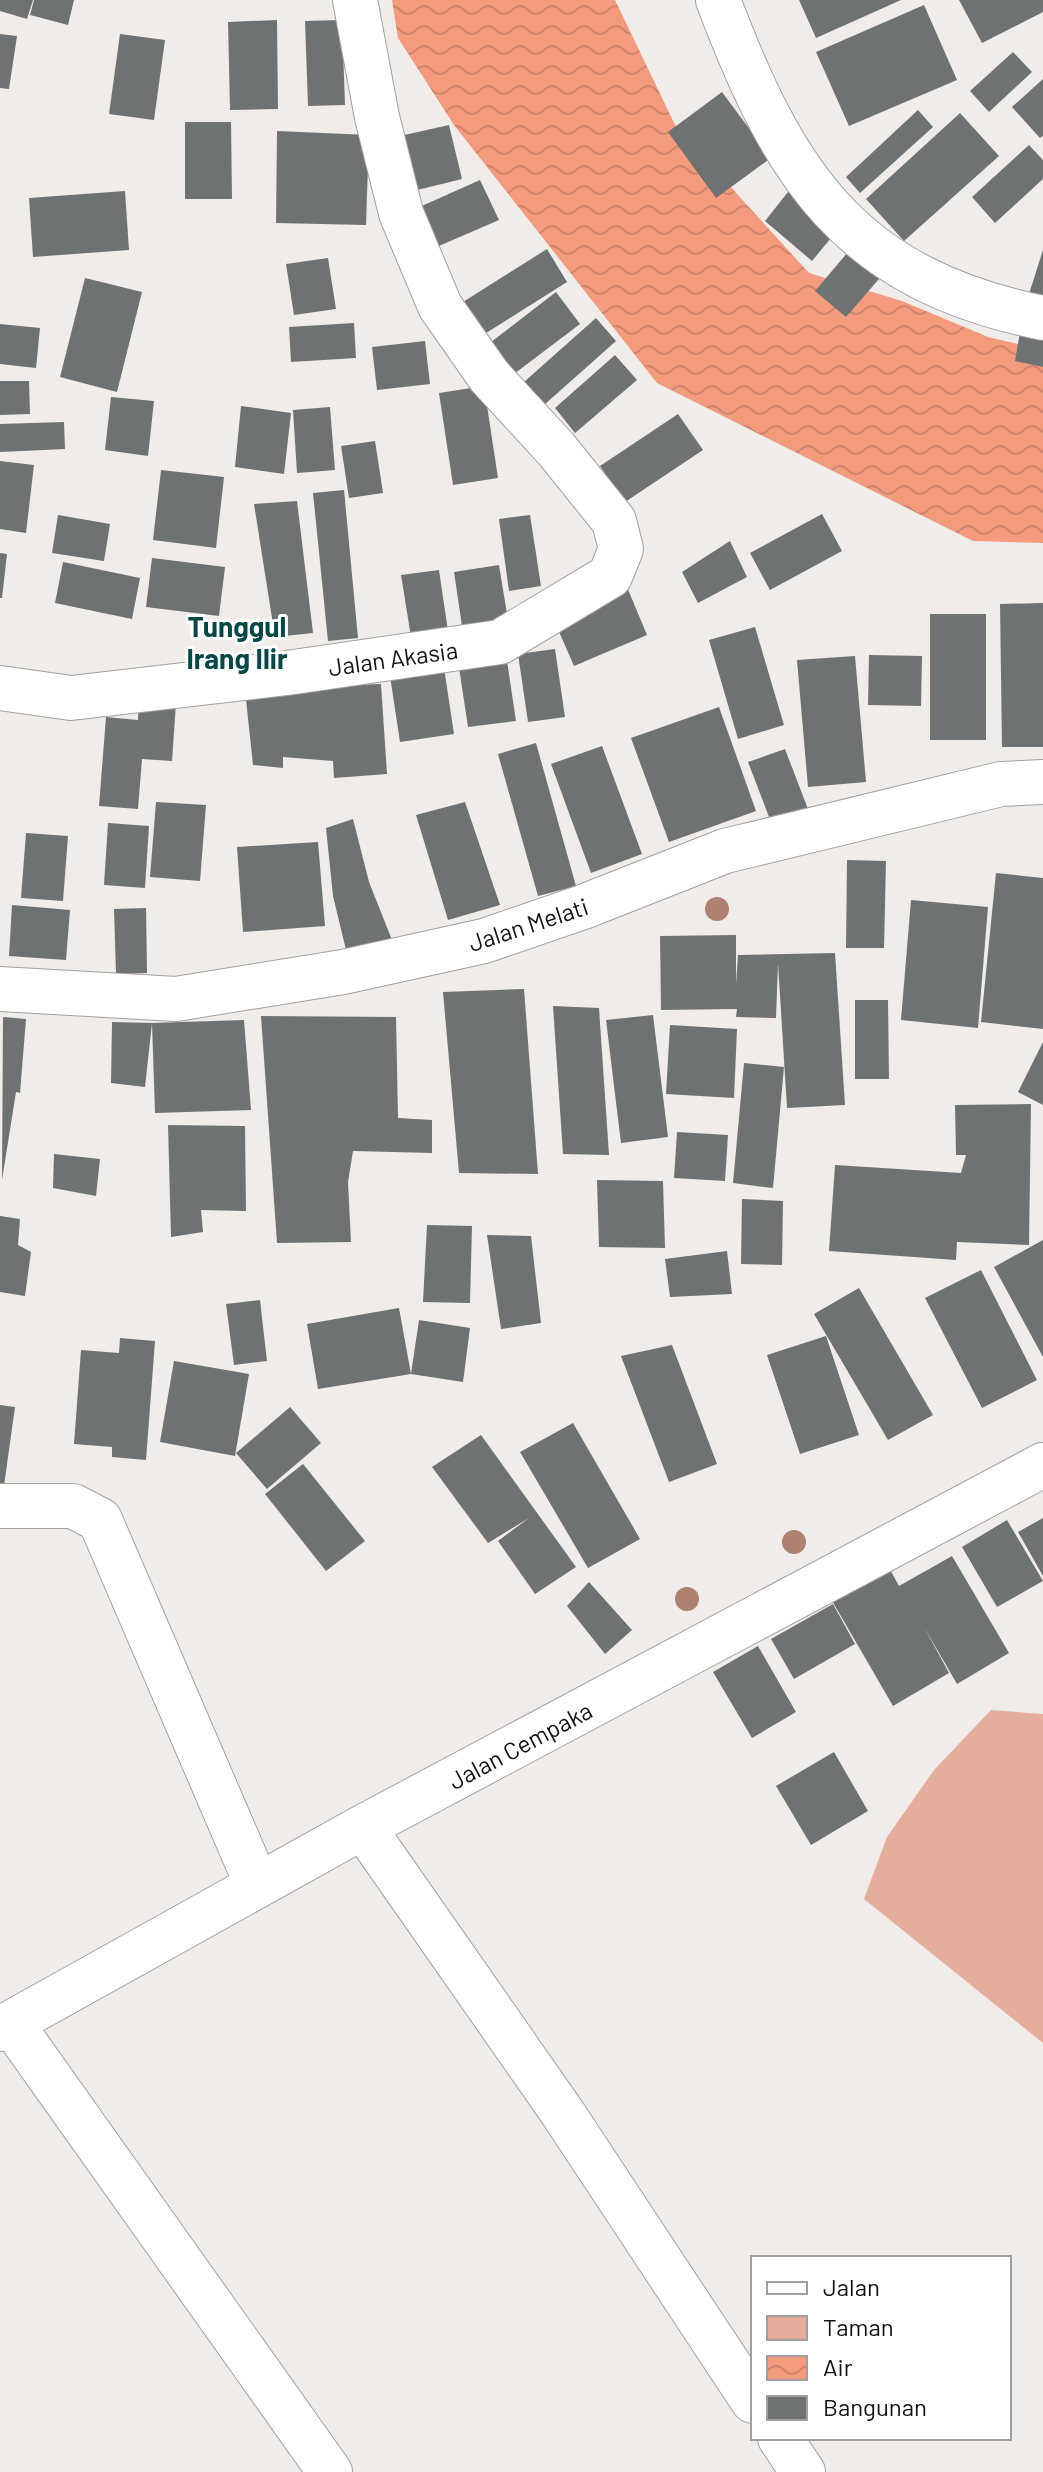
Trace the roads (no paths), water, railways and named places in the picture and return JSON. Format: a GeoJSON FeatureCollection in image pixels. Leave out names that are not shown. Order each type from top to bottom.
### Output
{"type":"FeatureCollection","features":[{"type":"Feature","properties":{"kind":"street","name":"Jalan Akasia"},"geometry":{"type":"LineString","coordinates":[[0,688],[71,698],[287,673],[500,642],[610,576],[621,549],[614,521],[556,449],[489,376],[440,306],[401,213],[377,117],[355,0]]}},
{"type":"Feature","properties":{"kind":"street"},"geometry":{"type":"LineString","coordinates":[[718,0],[756,96],[789,156],[834,213],[874,250],[927,281],[999,309],[1043,318]]}},
{"type":"Feature","properties":{"kind":"street","name":"Jalan Melati"},"geometry":{"type":"LineString","coordinates":[[0,989],[176,999],[343,972],[484,941],[583,907],[725,851],[1001,784],[1043,782]]}},
{"type":"Feature","properties":{"kind":"street","name":"Jalan Cempaka"},"geometry":{"type":"LineString","coordinates":[[6,2026],[363,1827],[1043,1465]]}},
{"type":"Feature","properties":{"kind":"street"},"geometry":{"type":"LineString","coordinates":[[0,1506],[73,1506],[100,1520],[257,1885]]}},
{"type":"Feature","properties":{"kind":"street"},"geometry":{"type":"LineString","coordinates":[[363,1827],[562,2112],[751,2398]]}},
{"type":"Feature","properties":{"kind":"street"},"geometry":{"type":"LineString","coordinates":[[6,2026],[330,2472]]}},
{"type":"Feature","properties":{"kind":"street"},"geometry":{"type":"LineString","coordinates":[[781,2440],[803,2472]]}},
{"type":"Feature","properties":{"kind":"water"},"geometry":{"type":"Polygon","coordinates":[[[392,0],[615,0],[676,127],[809,273],[902,301],[988,337],[1043,350],[1043,543],[973,541],[657,383],[454,125],[398,38],[392,0]]]}},
{"type":"Feature","properties":{"kind":"district","name":"Tunggul Irang Ilir"},"geometry":{"type":"Point","coordinates":[237,642]}}]}
